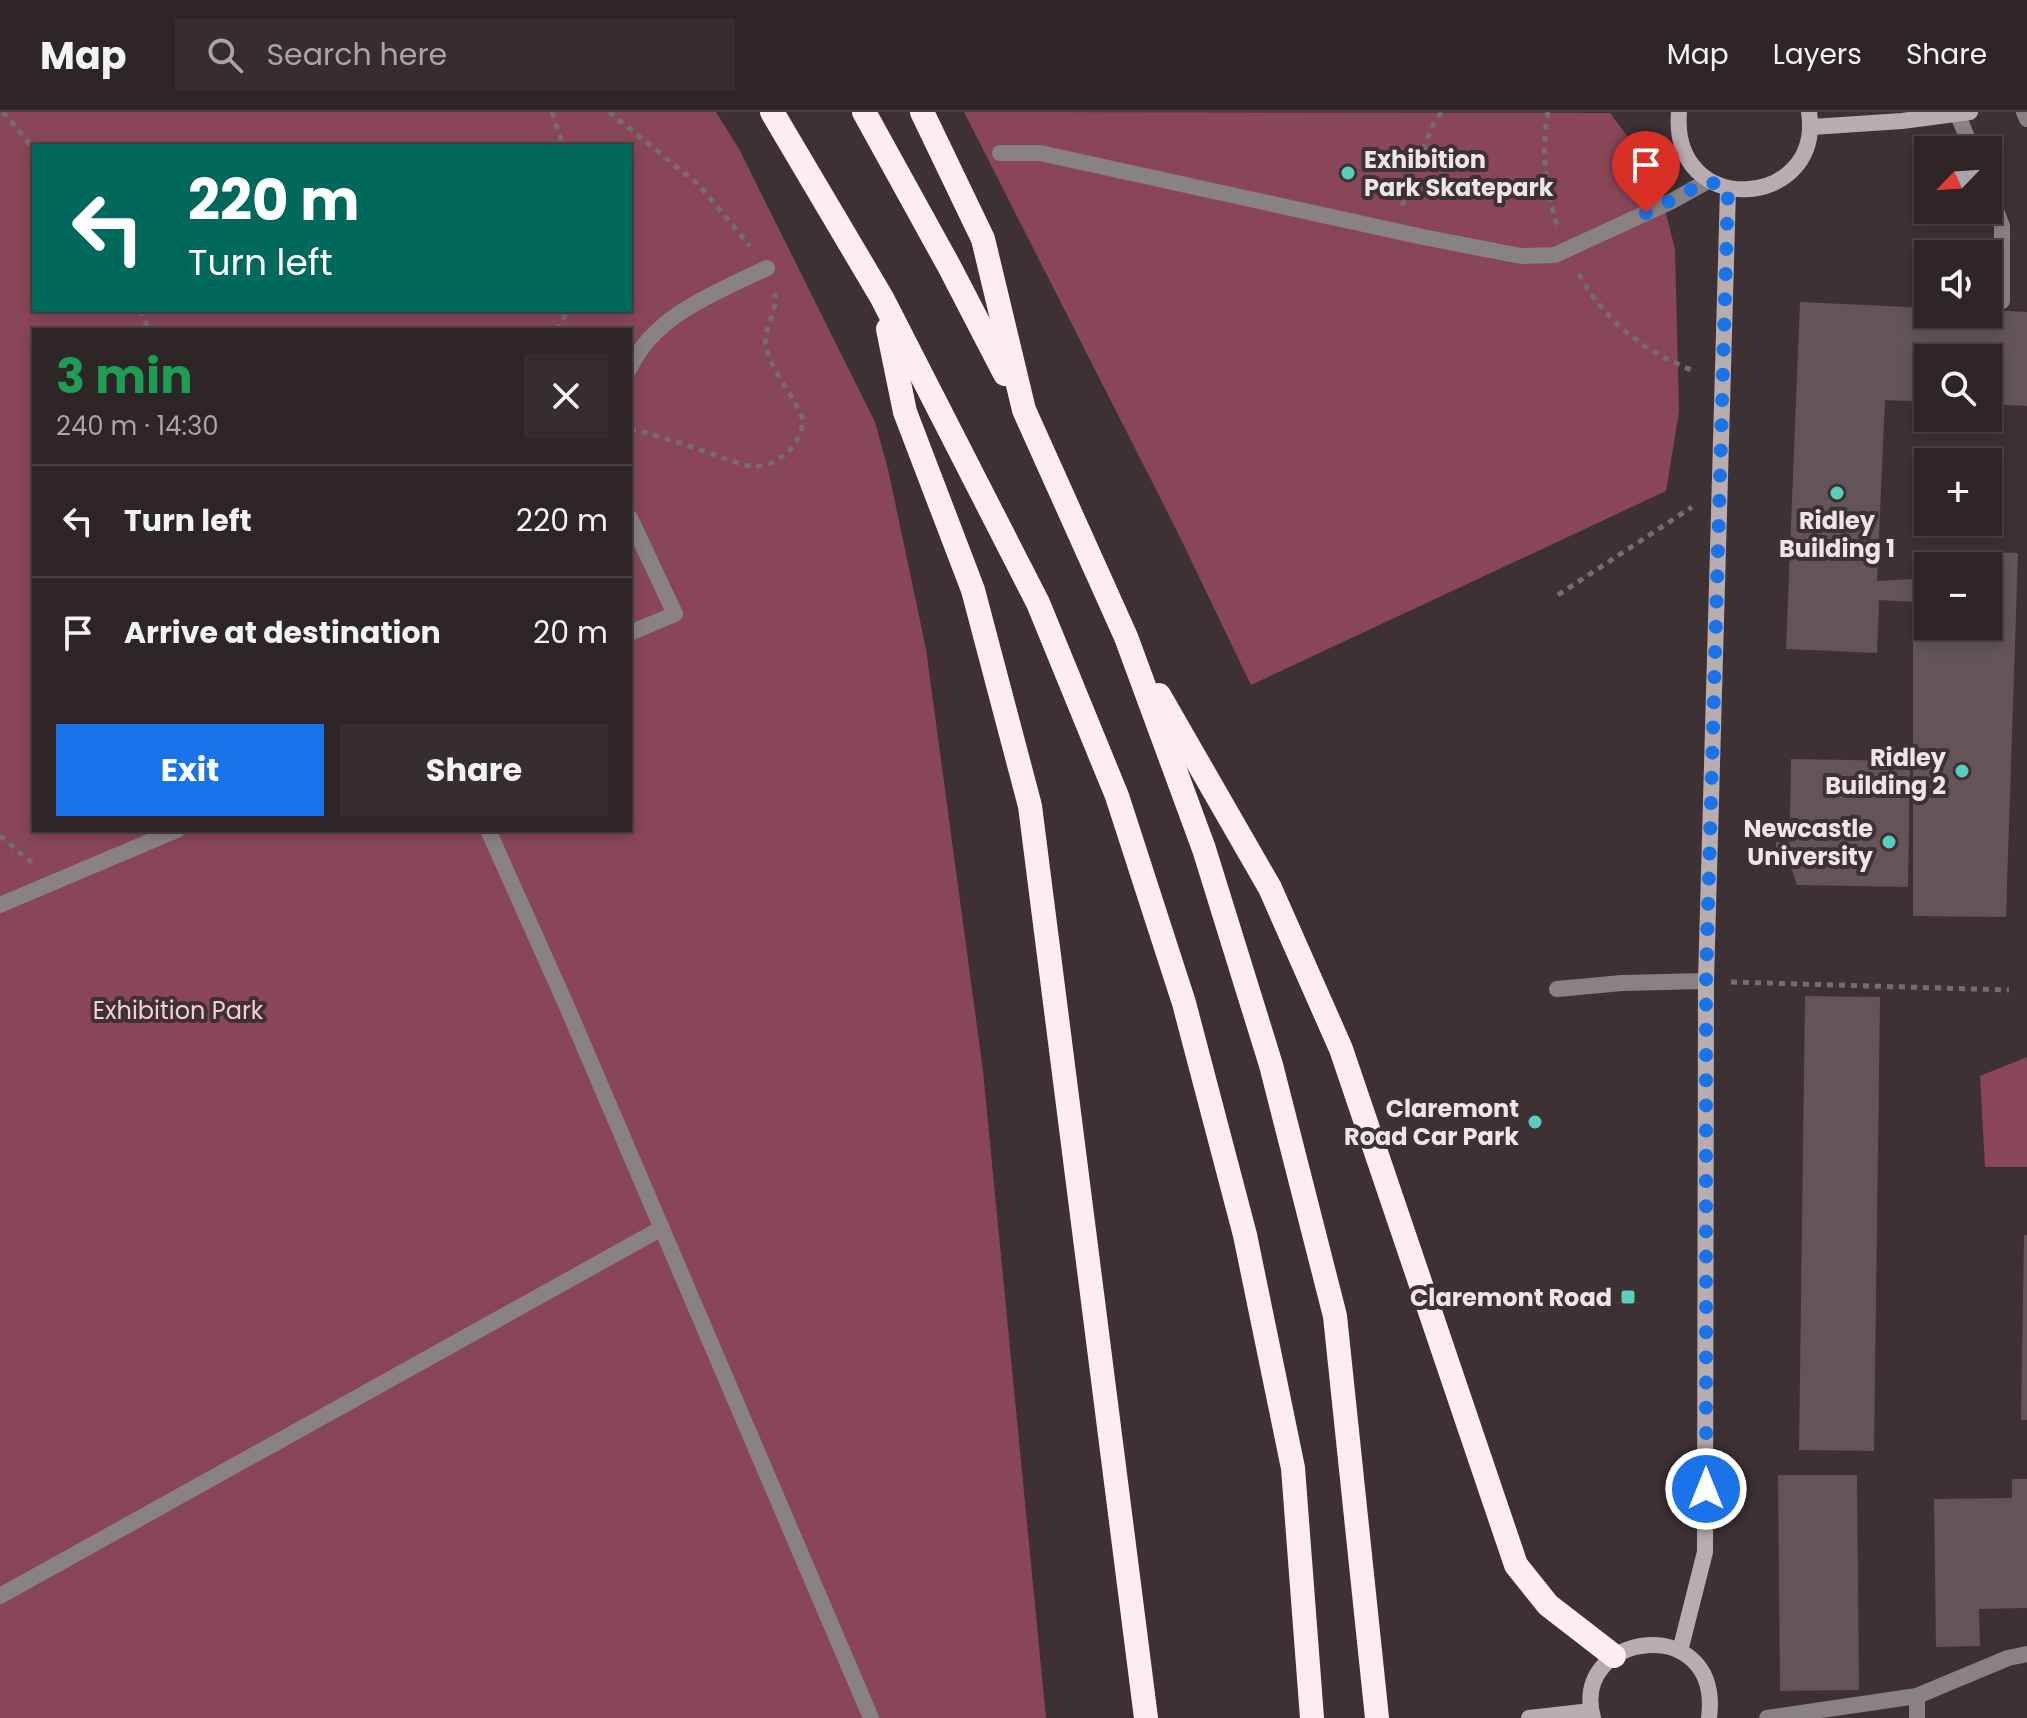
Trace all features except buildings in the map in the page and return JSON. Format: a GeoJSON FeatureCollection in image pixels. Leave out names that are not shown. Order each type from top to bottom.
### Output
{"type":"FeatureCollection","features":[{"type":"Feature","properties":{"kind":"highway"},"geometry":{"type":"LineString","coordinates":[[772,112],[882,298],[1038,603],[1117,796],[1184,1003],[1245,1235],[1293,1468],[1312,1718]]}},
{"type":"Feature","properties":{"kind":"highway"},"geometry":{"type":"LineString","coordinates":[[922,112],[983,239],[1024,410]]}},
{"type":"Feature","properties":{"kind":"highway"},"geometry":{"type":"LineString","coordinates":[[868,119],[1024,410],[1126,637],[1204,849],[1267,1051],[1335,1316],[1377,1718]]}},
{"type":"Feature","properties":{"kind":"highway"},"geometry":{"type":"LineString","coordinates":[[882,298],[905,412],[973,590],[1030,806],[1146,1718]]}},
{"type":"Feature","properties":{"kind":"highway"},"geometry":{"type":"LineString","coordinates":[[1126,637],[1270,888],[1341,1049],[1516,1565],[1548,1605],[1614,1656]]}},
{"type":"Feature","properties":{"kind":"main road"},"geometry":{"type":"LineString","coordinates":[[1679,112],[1677,133],[1688,162],[1708,181],[1728,189],[1761,189],[1786,177],[1806,151],[1811,120],[1964,113]]}},
{"type":"Feature","properties":{"kind":"main road"},"geometry":{"type":"LineString","coordinates":[[1680,1651],[1705,1552],[1706,981],[1728,189]]}},
{"type":"Feature","properties":{"kind":"main road"},"geometry":{"type":"LineString","coordinates":[[1529,1718],[1592,1714],[1593,1690],[1600,1671],[1614,1656],[1646,1644],[1663,1645],[1680,1651],[1696,1663],[1706,1681],[1711,1701],[1709,1718]]}},
{"type":"Feature","properties":{"kind":"street"},"geometry":{"type":"LineString","coordinates":[[2024,112],[2027,119]]}},
{"type":"Feature","properties":{"kind":"street"},"geometry":{"type":"LineString","coordinates":[[1964,113],[1969,136]]}},
{"type":"Feature","properties":{"kind":"street"},"geometry":{"type":"LineString","coordinates":[[1000,153],[1040,153],[1521,256],[1555,255],[1708,181]]}},
{"type":"Feature","properties":{"kind":"street"},"geometry":{"type":"LineString","coordinates":[[632,365],[647,342],[685,310],[767,268]]}},
{"type":"Feature","properties":{"kind":"street"},"geometry":{"type":"LineString","coordinates":[[632,522],[675,614],[632,632]]}},
{"type":"Feature","properties":{"kind":"street"},"geometry":{"type":"LineString","coordinates":[[0,905],[172,832]]}},
{"type":"Feature","properties":{"kind":"street"},"geometry":{"type":"LineString","coordinates":[[489,832],[871,1718]]}},
{"type":"Feature","properties":{"kind":"street"},"geometry":{"type":"LineString","coordinates":[[1557,989],[1622,983],[1706,981]]}},
{"type":"Feature","properties":{"kind":"street"},"geometry":{"type":"LineString","coordinates":[[0,1596],[662,1228]]}},
{"type":"Feature","properties":{"kind":"street"},"geometry":{"type":"LineString","coordinates":[[1767,1718],[1917,1696],[2008,1658],[2027,1654]]}},
{"type":"Feature","properties":{"kind":"street"},"geometry":{"type":"LineString","coordinates":[[1917,1696],[1917,1718]]}},
{"type":"Feature","properties":{"kind":"path"},"geometry":{"type":"LineString","coordinates":[[3,112],[32,147]]}},
{"type":"Feature","properties":{"kind":"path"},"geometry":{"type":"LineString","coordinates":[[552,112],[562,144]]}},
{"type":"Feature","properties":{"kind":"path"},"geometry":{"type":"LineString","coordinates":[[609,112],[699,185],[734,226]]}},
{"type":"Feature","properties":{"kind":"path"},"geometry":{"type":"LineString","coordinates":[[1393,229],[1432,127],[1444,112]]}},
{"type":"Feature","properties":{"kind":"path"},"geometry":{"type":"LineString","coordinates":[[632,430],[757,467],[769,464],[791,448],[803,429],[803,420],[766,350],[767,329],[777,307],[767,268]]}},
{"type":"Feature","properties":{"kind":"path"},"geometry":{"type":"LineString","coordinates":[[1558,595],[1720,489]]}},
{"type":"Feature","properties":{"kind":"path"},"geometry":{"type":"LineString","coordinates":[[1706,981],[2009,990]]}},
{"type":"Feature","properties":{"kind":"green space","name":"Exhibition Park"},"geometry":{"type":"Polygon","coordinates":[[[0,112],[716,112],[739,149],[875,422],[926,649],[983,1071],[1046,1718],[0,1718],[0,112]]]}},
{"type":"Feature","properties":{"kind":"green space"},"geometry":{"type":"Polygon","coordinates":[[[964,112],[1610,113],[1656,175],[1675,249],[1679,412],[1666,491],[1251,685],[1176,529],[964,112]]]}},
{"type":"Feature","properties":{"kind":"green space"},"geometry":{"type":"Polygon","coordinates":[[[2027,1057],[2027,1167],[1985,1167],[1980,1076],[2027,1057]]]}},
{"type":"Feature","properties":{"kind":"place","name":"Exhibition Park Skatepark"},"geometry":{"type":"Point","coordinates":[1348,173]}},
{"type":"Feature","properties":{"kind":"place","name":"Ridley Building 1"},"geometry":{"type":"Point","coordinates":[1837,493]}},
{"type":"Feature","properties":{"kind":"place","name":"Ridley Building 2"},"geometry":{"type":"Point","coordinates":[1962,771]}},
{"type":"Feature","properties":{"kind":"place","name":"Newcastle University"},"geometry":{"type":"Point","coordinates":[1889,842]}},
{"type":"Feature","properties":{"kind":"place","name":"Claremont Road Car Park"},"geometry":{"type":"Point","coordinates":[1535,1122]}},
{"type":"Feature","properties":{"kind":"place","name":"Claremont Road"},"geometry":{"type":"Point","coordinates":[1628,1297]}},
{"type":"Feature","properties":{"kind":"route"},"geometry":{"type":"LineString","coordinates":[[1646,213],[1708,181],[1728,189],[1706,981],[1706,1489]]}}]}
